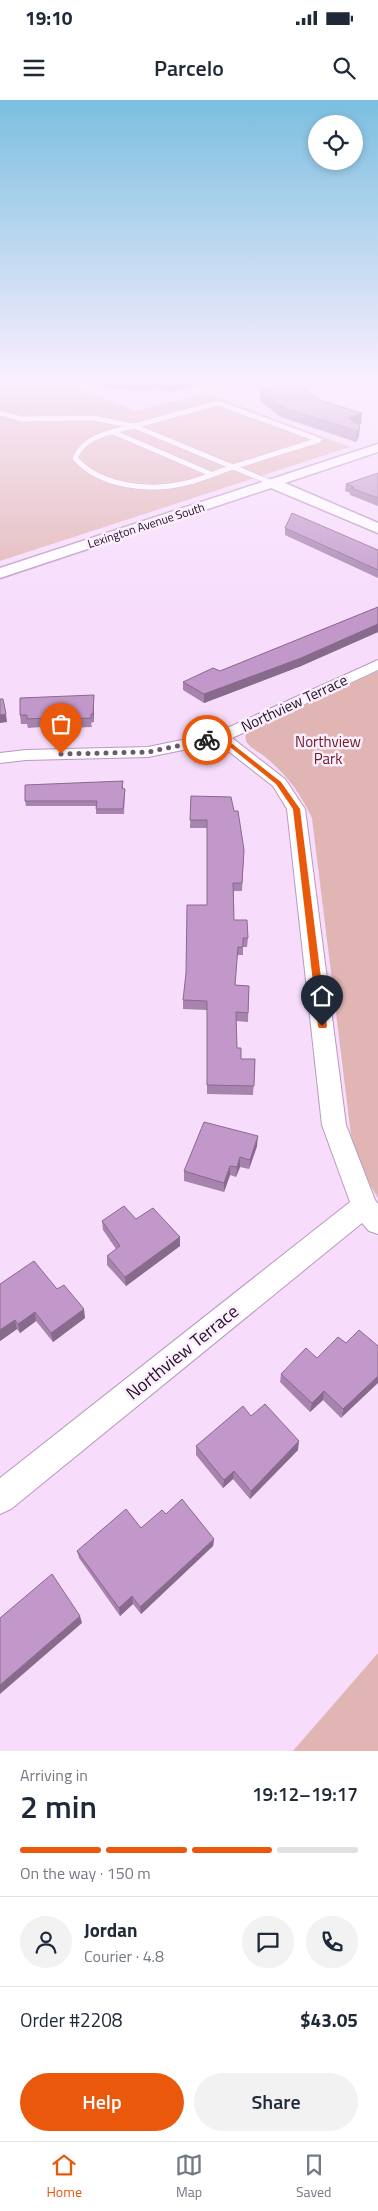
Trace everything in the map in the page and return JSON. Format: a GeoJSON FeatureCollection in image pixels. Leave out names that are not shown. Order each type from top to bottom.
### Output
{"type":"FeatureCollection","features":[{"type":"Feature","properties":{"kind":"street","name":"Lexington Avenue South"},"geometry":{"type":"LineString","coordinates":[[0,573],[354,456]]}},
{"type":"Feature","properties":{"kind":"street"},"geometry":{"type":"LineString","coordinates":[[272,483],[378,528]]}},
{"type":"Feature","properties":{"kind":"street","name":"Northview Terrace"},"geometry":{"type":"LineString","coordinates":[[0,758],[26,755],[148,752],[221,737],[378,664]]}},
{"type":"Feature","properties":{"kind":"street"},"geometry":{"type":"LineString","coordinates":[[221,737],[279,783],[296,809],[334,1125],[371,1214]]}},
{"type":"Feature","properties":{"kind":"street","name":"Northview Terrace"},"geometry":{"type":"LineString","coordinates":[[0,1498],[371,1214]]}},
{"type":"Feature","properties":{"kind":"lane"},"geometry":{"type":"LineString","coordinates":[[75,456],[80,466],[110,481],[134,485],[185,484],[268,456]]}},
{"type":"Feature","properties":{"kind":"lane"},"geometry":{"type":"LineString","coordinates":[[169,456],[211,474]]}},
{"type":"Feature","properties":{"kind":"lane"},"geometry":{"type":"LineString","coordinates":[[207,456],[272,483]]}},
{"type":"Feature","properties":{"kind":"green space"},"geometry":{"type":"Polygon","coordinates":[[[0,456],[322,456],[0,561],[0,456]]]}},
{"type":"Feature","properties":{"kind":"green space","name":"Northview Park"},"geometry":{"type":"Polygon","coordinates":[[[378,671],[378,1198],[364,1175],[351,1135],[312,818],[286,777],[246,742],[246,734],[378,671]]]}},
{"type":"Feature","properties":{"kind":"green space"},"geometry":{"type":"Polygon","coordinates":[[[378,1653],[378,1751],[293,1751],[378,1653]]]}},
{"type":"Feature","properties":{"kind":"building"},"geometry":{"type":"Polygon","coordinates":[[[378,473],[378,498],[351,488],[354,487],[346,484],[378,473]]]}},
{"type":"Feature","properties":{"kind":"building"},"geometry":{"type":"Polygon","coordinates":[[[292,513],[378,550],[378,570],[285,528],[292,513]]]}},
{"type":"Feature","properties":{"kind":"building"},"geometry":{"type":"Polygon","coordinates":[[[378,607],[378,624],[301,658],[204,694],[183,682],[213,668],[220,671],[378,607]]]}},
{"type":"Feature","properties":{"kind":"building"},"geometry":{"type":"Polygon","coordinates":[[[94,695],[91,718],[27,719],[27,715],[20,715],[20,698],[94,695]]]}},
{"type":"Feature","properties":{"kind":"building"},"geometry":{"type":"Polygon","coordinates":[[[0,699],[3,699],[6,714],[0,715],[0,699]]]}},
{"type":"Feature","properties":{"kind":"building"},"geometry":{"type":"Polygon","coordinates":[[[123,781],[122,788],[125,789],[123,809],[96,809],[97,801],[25,801],[25,785],[123,781]]]}},
{"type":"Feature","properties":{"kind":"building"},"geometry":{"type":"Polygon","coordinates":[[[191,796],[231,797],[234,811],[238,811],[244,850],[242,883],[233,883],[234,920],[247,920],[248,938],[243,938],[243,947],[238,947],[235,985],[249,986],[248,1013],[236,1012],[237,1048],[241,1048],[241,1059],[255,1059],[254,1086],[207,1085],[207,1001],[183,1000],[186,973],[187,905],[207,905],[207,820],[190,820],[191,796]]]}},
{"type":"Feature","properties":{"kind":"building"},"geometry":{"type":"Polygon","coordinates":[[[204,1122],[258,1136],[250,1160],[240,1157],[237,1167],[230,1166],[224,1183],[184,1171],[204,1122]]]}},
{"type":"Feature","properties":{"kind":"building"},"geometry":{"type":"Polygon","coordinates":[[[124,1206],[136,1219],[153,1208],[180,1237],[125,1277],[107,1256],[120,1246],[102,1221],[124,1206]]]}},
{"type":"Feature","properties":{"kind":"building"},"geometry":{"type":"Polygon","coordinates":[[[34,1261],[57,1289],[64,1285],[84,1309],[51,1333],[35,1312],[18,1324],[15,1320],[0,1330],[0,1284],[34,1261]]]}},
{"type":"Feature","properties":{"kind":"building"},"geometry":{"type":"Polygon","coordinates":[[[359,1330],[378,1346],[378,1376],[343,1409],[324,1391],[312,1403],[281,1374],[306,1348],[317,1358],[338,1337],[346,1343],[359,1330]]]}},
{"type":"Feature","properties":{"kind":"building"},"geometry":{"type":"Polygon","coordinates":[[[265,1404],[299,1441],[251,1491],[234,1471],[224,1480],[196,1446],[243,1406],[251,1416],[265,1404]]]}},
{"type":"Feature","properties":{"kind":"building"},"geometry":{"type":"Polygon","coordinates":[[[182,1499],[214,1539],[140,1607],[132,1596],[119,1608],[77,1551],[126,1509],[141,1528],[162,1510],[166,1514],[182,1499]]]}},
{"type":"Feature","properties":{"kind":"building"},"geometry":{"type":"Polygon","coordinates":[[[52,1574],[80,1616],[0,1685],[0,1618],[52,1574]]]}},
{"type":"Feature","properties":{"kind":"way so far"},"geometry":{"type":"LineString","coordinates":[[61,754],[148,752],[207,740]]}},
{"type":"Feature","properties":{"kind":"route"},"geometry":{"type":"LineString","coordinates":[[207,740],[221,737],[279,783],[296,809],[322,1026]]}}]}
